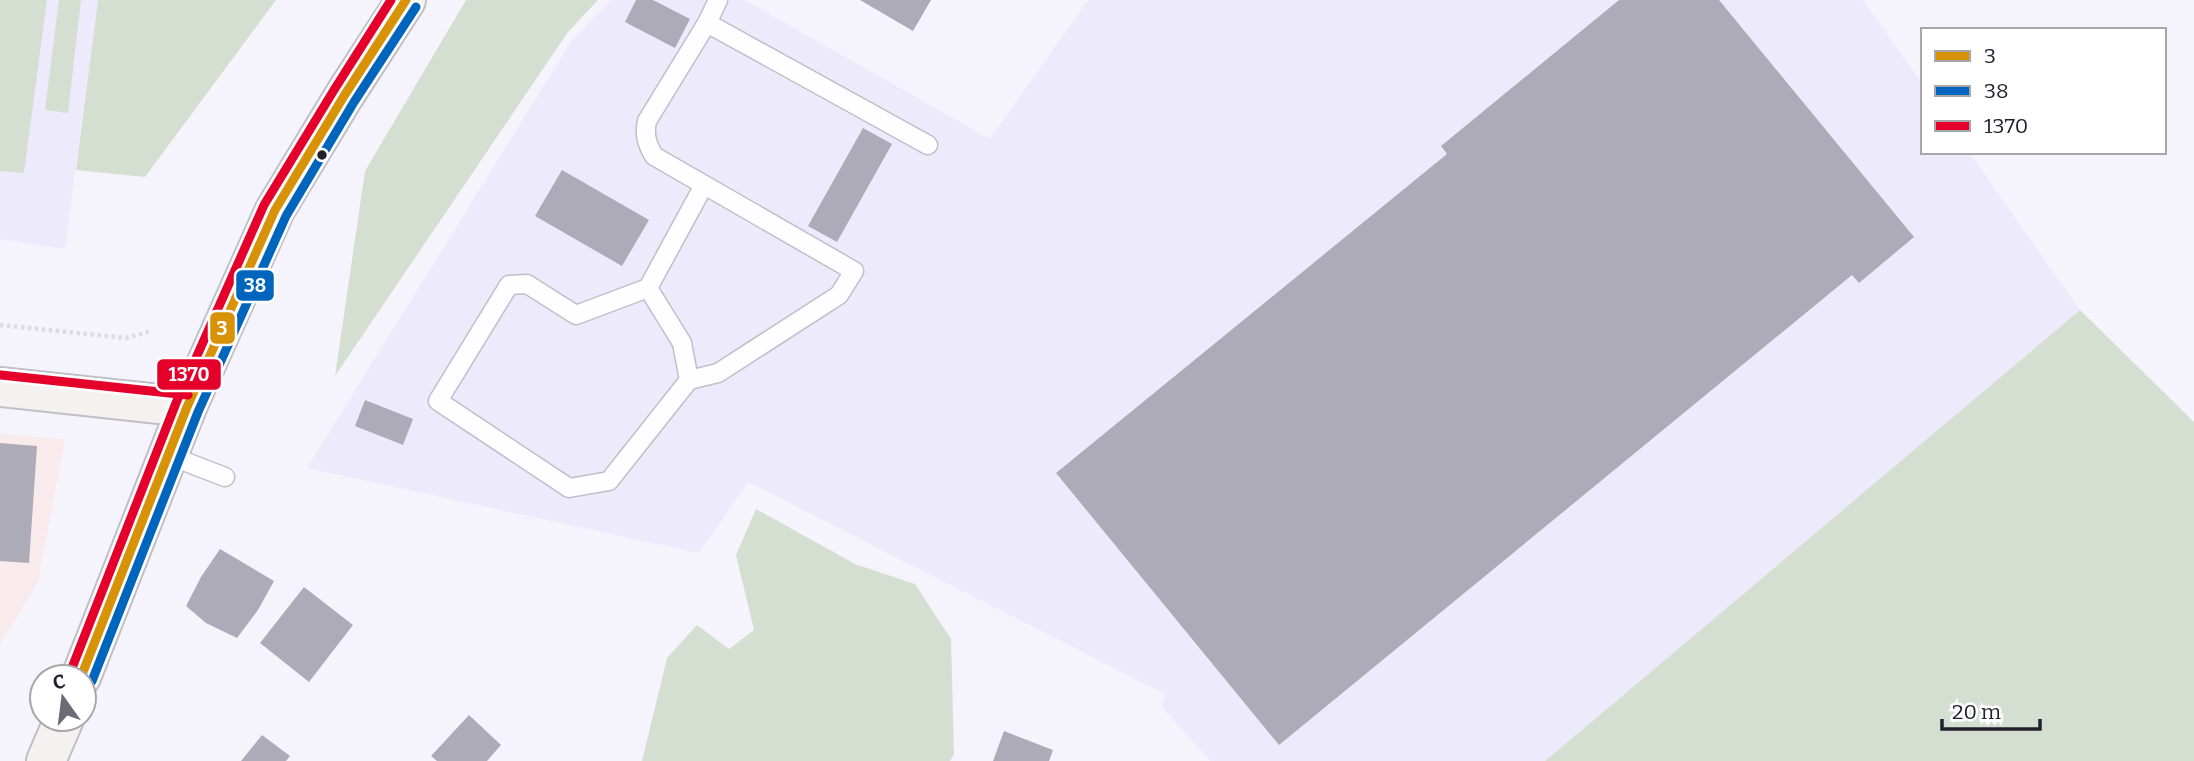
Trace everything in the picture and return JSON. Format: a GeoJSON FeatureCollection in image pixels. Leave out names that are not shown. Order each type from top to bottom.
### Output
{"type":"FeatureCollection","features":[{"type":"Feature","properties":{"kind":"main road"},"geometry":{"type":"LineString","coordinates":[[87,663],[187,407],[275,209],[406,0]]}},
{"type":"Feature","properties":{"kind":"main road"},"geometry":{"type":"LineString","coordinates":[[0,387],[187,407]]}},
{"type":"Feature","properties":{"kind":"main road"},"geometry":{"type":"LineString","coordinates":[[46,761],[58,733]]}},
{"type":"Feature","properties":{"kind":"lane"},"geometry":{"type":"LineString","coordinates":[[704,185],[648,288],[576,315],[527,284],[509,285],[438,401],[569,488],[609,481],[689,380],[718,373],[839,295],[854,271],[654,156],[645,133],[647,121],[707,23],[718,0]]}},
{"type":"Feature","properties":{"kind":"lane"},"geometry":{"type":"LineString","coordinates":[[707,23],[928,145]]}},
{"type":"Feature","properties":{"kind":"lane"},"geometry":{"type":"LineString","coordinates":[[648,288],[682,343],[689,380]]}},
{"type":"Feature","properties":{"kind":"lane"},"geometry":{"type":"LineString","coordinates":[[169,455],[225,477]]}},
{"type":"Feature","properties":{"kind":"path"},"geometry":{"type":"LineString","coordinates":[[0,325],[126,338],[151,331]]}},
{"type":"Feature","properties":{"kind":"shaded area"},"geometry":{"type":"Polygon","coordinates":[[[0,0],[98,0],[65,249],[0,239],[0,0]]]}},
{"type":"Feature","properties":{"kind":"shaded area"},"geometry":{"type":"Polygon","coordinates":[[[611,0],[745,0],[990,139],[1088,0],[1863,0],[1921,82],[1921,154],[1970,154],[2080,310],[1545,761],[1210,761],[1162,707],[1165,694],[748,482],[699,553],[307,468],[572,40],[611,0]]]}},
{"type":"Feature","properties":{"kind":"shaded area"},"geometry":{"type":"Polygon","coordinates":[[[0,434],[65,439],[38,582],[0,645],[0,434]]]}},
{"type":"Feature","properties":{"kind":"green space"},"geometry":{"type":"Polygon","coordinates":[[[0,0],[47,0],[24,173],[0,171],[0,0]]]}},
{"type":"Feature","properties":{"kind":"green space"},"geometry":{"type":"Polygon","coordinates":[[[59,0],[81,0],[68,113],[45,110],[59,0]]]}},
{"type":"Feature","properties":{"kind":"green space"},"geometry":{"type":"Polygon","coordinates":[[[98,0],[276,0],[145,177],[76,170],[98,0]]]}},
{"type":"Feature","properties":{"kind":"green space"},"geometry":{"type":"Polygon","coordinates":[[[466,0],[598,0],[568,32],[335,376],[365,171],[466,0]]]}},
{"type":"Feature","properties":{"kind":"green space"},"geometry":{"type":"Polygon","coordinates":[[[2080,310],[2194,422],[2194,761],[1545,761],[2080,310]]]}},
{"type":"Feature","properties":{"kind":"green space"},"geometry":{"type":"Polygon","coordinates":[[[756,509],[855,564],[915,584],[951,639],[954,754],[950,761],[642,761],[667,658],[697,625],[729,649],[754,630],[736,555],[756,509]]]}},
{"type":"Feature","properties":{"kind":"building"},"geometry":{"type":"Polygon","coordinates":[[[636,0],[653,0],[690,19],[675,48],[625,22],[636,0]]]}},
{"type":"Feature","properties":{"kind":"building"},"geometry":{"type":"Polygon","coordinates":[[[860,0],[931,0],[913,31],[860,0]]]}},
{"type":"Feature","properties":{"kind":"building"},"geometry":{"type":"Polygon","coordinates":[[[1619,0],[1719,0],[1914,237],[1859,283],[1852,275],[1279,745],[1056,473],[1447,154],[1441,146],[1619,0]]]}},
{"type":"Feature","properties":{"kind":"building"},"geometry":{"type":"Polygon","coordinates":[[[863,128],[892,144],[837,242],[808,226],[863,128]]]}},
{"type":"Feature","properties":{"kind":"building"},"geometry":{"type":"Polygon","coordinates":[[[562,170],[649,220],[622,266],[535,216],[562,170]]]}},
{"type":"Feature","properties":{"kind":"building"},"geometry":{"type":"Polygon","coordinates":[[[365,400],[413,419],[403,445],[355,426],[365,400]]]}},
{"type":"Feature","properties":{"kind":"building"},"geometry":{"type":"Polygon","coordinates":[[[0,443],[37,446],[29,563],[0,561],[0,443]]]}},
{"type":"Feature","properties":{"kind":"building"},"geometry":{"type":"Polygon","coordinates":[[[220,549],[274,581],[258,610],[237,638],[206,623],[186,606],[220,549]]]}},
{"type":"Feature","properties":{"kind":"building"},"geometry":{"type":"Polygon","coordinates":[[[304,587],[353,625],[309,682],[260,643],[304,587]]]}},
{"type":"Feature","properties":{"kind":"building"},"geometry":{"type":"Polygon","coordinates":[[[469,715],[501,745],[487,761],[437,761],[431,756],[469,715]]]}},
{"type":"Feature","properties":{"kind":"building"},"geometry":{"type":"Polygon","coordinates":[[[1004,731],[1053,750],[1049,761],[993,761],[1004,731]]]}},
{"type":"Feature","properties":{"kind":"building"},"geometry":{"type":"Polygon","coordinates":[[[262,735],[290,756],[286,761],[241,761],[262,735]]]}},
{"type":"Feature","properties":{"kind":"transit line","name":"1370"},"geometry":{"type":"LineString","coordinates":[[74,663],[176,403],[264,205],[391,0]]}},
{"type":"Feature","properties":{"kind":"transit line","name":"3"},"geometry":{"type":"LineString","coordinates":[[86,663],[187,407],[275,210],[406,0]]}},
{"type":"Feature","properties":{"kind":"transit line","name":"38"},"geometry":{"type":"LineString","coordinates":[[98,666],[198,412],[286,216],[354,102],[416,7]]}},
{"type":"Feature","properties":{"kind":"transit line","name":"1370"},"geometry":{"type":"LineString","coordinates":[[1,375],[188,395]]}}]}
